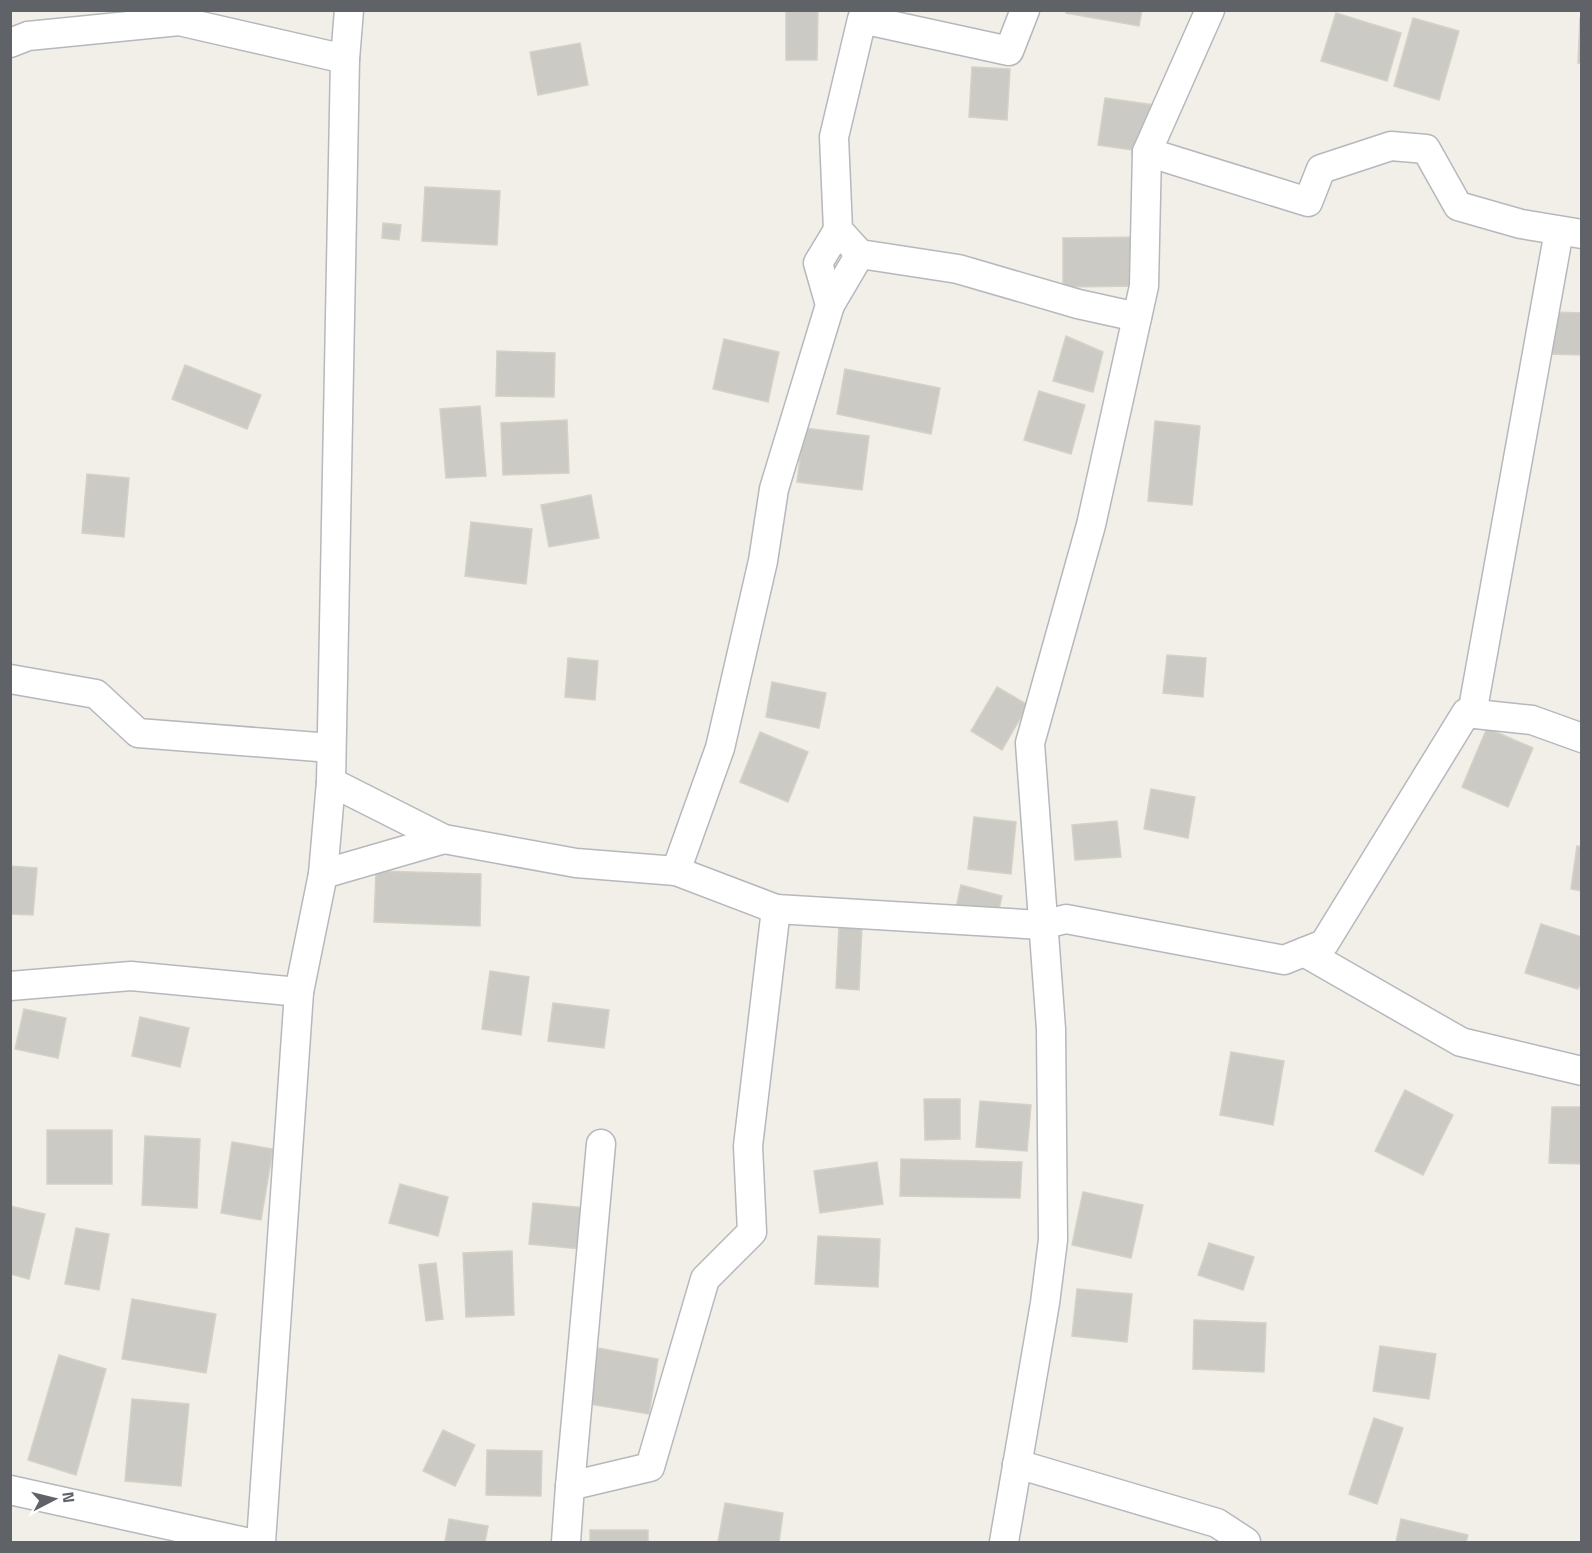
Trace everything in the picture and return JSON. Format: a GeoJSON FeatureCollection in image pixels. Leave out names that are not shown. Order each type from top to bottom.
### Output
{"type":"FeatureCollection","features":[{"type":"Feature","properties":{"kind":"street"},"geometry":{"type":"LineString","coordinates":[[261,1542],[299,992],[323,874],[331,782],[345,59],[349,10]]}},
{"type":"Feature","properties":{"kind":"street"},"geometry":{"type":"LineString","coordinates":[[830,306],[818,263],[838,230],[834,137],[862,19],[1010,51],[1025,10]]}},
{"type":"Feature","properties":{"kind":"street"},"geometry":{"type":"LineString","coordinates":[[1004,1542],[1045,1303],[1053,1240],[1051,1029],[1030,743],[1092,525],[1144,286],[1147,152],[1210,10]]}},
{"type":"Feature","properties":{"kind":"street"},"geometry":{"type":"LineString","coordinates":[[10,43],[28,36],[179,21],[345,59]]}},
{"type":"Feature","properties":{"kind":"street"},"geometry":{"type":"LineString","coordinates":[[1147,152],[1308,202],[1321,169],[1391,146],[1426,149],[1458,206],[1521,224],[1570,232],[1472,714]]}},
{"type":"Feature","properties":{"kind":"street"},"geometry":{"type":"LineString","coordinates":[[838,230],[860,254],[958,269],[1077,304],[1137,317]]}},
{"type":"Feature","properties":{"kind":"street"},"geometry":{"type":"LineString","coordinates":[[676,871],[720,748],[763,561],[774,489],[830,306],[860,254]]}},
{"type":"Feature","properties":{"kind":"street"},"geometry":{"type":"LineString","coordinates":[[10,679],[96,694],[138,733],[331,748]]}},
{"type":"Feature","properties":{"kind":"street"},"geometry":{"type":"LineString","coordinates":[[331,782],[444,839],[576,863],[676,871],[776,909],[1042,925],[1066,919],[1284,960],[1324,944],[1466,713],[1532,720],[1581,738]]}},
{"type":"Feature","properties":{"kind":"street"},"geometry":{"type":"LineString","coordinates":[[323,874],[444,839]]}},
{"type":"Feature","properties":{"kind":"street"},"geometry":{"type":"LineString","coordinates":[[570,1486],[650,1467],[705,1280],[752,1232],[748,1146],[776,909]]}},
{"type":"Feature","properties":{"kind":"street"},"geometry":{"type":"LineString","coordinates":[[1304,952],[1461,1042],[1581,1071]]}},
{"type":"Feature","properties":{"kind":"street"},"geometry":{"type":"LineString","coordinates":[[10,987],[131,976],[299,992]]}},
{"type":"Feature","properties":{"kind":"street"},"geometry":{"type":"LineString","coordinates":[[566,1542],[601,1144]]}},
{"type":"Feature","properties":{"kind":"street"},"geometry":{"type":"LineString","coordinates":[[1017,1464],[1216,1523],[1246,1542]]}},
{"type":"Feature","properties":{"kind":"street"},"geometry":{"type":"LineString","coordinates":[[10,1490],[245,1542]]}},
{"type":"Feature","properties":{"kind":"building"},"geometry":{"type":"Polygon","coordinates":[[[786,10],[818,10],[817,60],[786,60],[786,10]]]}},
{"type":"Feature","properties":{"kind":"building"},"geometry":{"type":"Polygon","coordinates":[[[1066,10],[1142,10],[1139,26],[1066,13],[1066,10]]]}},
{"type":"Feature","properties":{"kind":"building"},"geometry":{"type":"Polygon","coordinates":[[[1336,13],[1401,33],[1387,81],[1321,61],[1336,13]]]}},
{"type":"Feature","properties":{"kind":"building"},"geometry":{"type":"Polygon","coordinates":[[[1413,18],[1459,31],[1439,100],[1394,86],[1413,18]]]}},
{"type":"Feature","properties":{"kind":"building"},"geometry":{"type":"Polygon","coordinates":[[[1580,18],[1582,18],[1582,63],[1578,63],[1580,18]]]}},
{"type":"Feature","properties":{"kind":"building"},"geometry":{"type":"Polygon","coordinates":[[[580,43],[588,85],[538,95],[530,52],[580,43]]]}},
{"type":"Feature","properties":{"kind":"building"},"geometry":{"type":"Polygon","coordinates":[[[972,67],[1010,69],[1007,120],[969,117],[972,67]]]}},
{"type":"Feature","properties":{"kind":"building"},"geometry":{"type":"Polygon","coordinates":[[[1105,98],[1154,105],[1147,152],[1098,145],[1105,98]]]}},
{"type":"Feature","properties":{"kind":"building"},"geometry":{"type":"Polygon","coordinates":[[[425,187],[500,191],[497,245],[422,241],[425,187]]]}},
{"type":"Feature","properties":{"kind":"building"},"geometry":{"type":"Polygon","coordinates":[[[383,223],[401,225],[399,240],[382,238],[383,223]]]}},
{"type":"Feature","properties":{"kind":"building"},"geometry":{"type":"Polygon","coordinates":[[[1143,237],[1144,286],[1063,287],[1063,238],[1143,237]]]}},
{"type":"Feature","properties":{"kind":"building"},"geometry":{"type":"Polygon","coordinates":[[[1552,312],[1582,313],[1582,355],[1550,354],[1552,312]]]}},
{"type":"Feature","properties":{"kind":"building"},"geometry":{"type":"Polygon","coordinates":[[[1066,336],[1103,352],[1093,392],[1053,381],[1066,336]]]}},
{"type":"Feature","properties":{"kind":"building"},"geometry":{"type":"Polygon","coordinates":[[[724,339],[779,352],[768,402],[713,389],[724,339]]]}},
{"type":"Feature","properties":{"kind":"building"},"geometry":{"type":"Polygon","coordinates":[[[497,351],[555,353],[554,397],[496,396],[497,351]]]}},
{"type":"Feature","properties":{"kind":"building"},"geometry":{"type":"Polygon","coordinates":[[[185,365],[261,395],[247,429],[172,399],[185,365]]]}},
{"type":"Feature","properties":{"kind":"building"},"geometry":{"type":"Polygon","coordinates":[[[845,369],[940,388],[931,434],[837,414],[845,369]]]}},
{"type":"Feature","properties":{"kind":"building"},"geometry":{"type":"Polygon","coordinates":[[[1039,391],[1085,405],[1071,454],[1024,440],[1039,391]]]}},
{"type":"Feature","properties":{"kind":"building"},"geometry":{"type":"Polygon","coordinates":[[[480,406],[486,476],[446,478],[440,409],[480,406]]]}},
{"type":"Feature","properties":{"kind":"building"},"geometry":{"type":"Polygon","coordinates":[[[567,420],[569,473],[503,475],[501,423],[567,420]]]}},
{"type":"Feature","properties":{"kind":"building"},"geometry":{"type":"Polygon","coordinates":[[[1155,421],[1200,426],[1192,505],[1148,501],[1155,421]]]}},
{"type":"Feature","properties":{"kind":"building"},"geometry":{"type":"Polygon","coordinates":[[[804,428],[869,436],[862,490],[797,482],[804,428]]]}},
{"type":"Feature","properties":{"kind":"building"},"geometry":{"type":"Polygon","coordinates":[[[87,474],[129,478],[124,537],[82,533],[87,474]]]}},
{"type":"Feature","properties":{"kind":"building"},"geometry":{"type":"Polygon","coordinates":[[[591,495],[599,538],[549,547],[541,505],[591,495]]]}},
{"type":"Feature","properties":{"kind":"building"},"geometry":{"type":"Polygon","coordinates":[[[471,522],[532,529],[526,584],[465,576],[471,522]]]}},
{"type":"Feature","properties":{"kind":"building"},"geometry":{"type":"Polygon","coordinates":[[[1167,655],[1206,658],[1203,697],[1163,693],[1167,655]]]}},
{"type":"Feature","properties":{"kind":"building"},"geometry":{"type":"Polygon","coordinates":[[[568,658],[598,661],[595,700],[565,697],[568,658]]]}},
{"type":"Feature","properties":{"kind":"building"},"geometry":{"type":"Polygon","coordinates":[[[772,682],[826,693],[819,728],[766,717],[772,682]]]}},
{"type":"Feature","properties":{"kind":"building"},"geometry":{"type":"Polygon","coordinates":[[[997,687],[1028,705],[1002,750],[971,731],[997,687]]]}},
{"type":"Feature","properties":{"kind":"building"},"geometry":{"type":"Polygon","coordinates":[[[1487,728],[1533,748],[1508,807],[1462,787],[1487,728]]]}},
{"type":"Feature","properties":{"kind":"building"},"geometry":{"type":"Polygon","coordinates":[[[760,732],[808,752],[788,802],[740,782],[760,732]]]}},
{"type":"Feature","properties":{"kind":"building"},"geometry":{"type":"Polygon","coordinates":[[[1151,789],[1195,797],[1188,838],[1144,829],[1151,789]]]}},
{"type":"Feature","properties":{"kind":"building"},"geometry":{"type":"Polygon","coordinates":[[[974,817],[1016,822],[1011,874],[968,869],[974,817]]]}},
{"type":"Feature","properties":{"kind":"building"},"geometry":{"type":"Polygon","coordinates":[[[1117,821],[1121,857],[1075,860],[1072,825],[1117,821]]]}},
{"type":"Feature","properties":{"kind":"building"},"geometry":{"type":"Polygon","coordinates":[[[1577,846],[1582,847],[1582,891],[1571,889],[1577,846]]]}},
{"type":"Feature","properties":{"kind":"building"},"geometry":{"type":"Polygon","coordinates":[[[10,866],[37,868],[33,915],[10,914],[10,866]]]}},
{"type":"Feature","properties":{"kind":"building"},"geometry":{"type":"Polygon","coordinates":[[[376,871],[481,874],[480,926],[374,922],[376,871]]]}},
{"type":"Feature","properties":{"kind":"building"},"geometry":{"type":"Polygon","coordinates":[[[961,885],[1002,896],[997,917],[956,908],[961,885]]]}},
{"type":"Feature","properties":{"kind":"building"},"geometry":{"type":"Polygon","coordinates":[[[1541,924],[1582,937],[1582,980],[1578,989],[1525,973],[1541,924]]]}},
{"type":"Feature","properties":{"kind":"building"},"geometry":{"type":"Polygon","coordinates":[[[839,926],[862,927],[859,990],[836,988],[839,926]]]}},
{"type":"Feature","properties":{"kind":"building"},"geometry":{"type":"Polygon","coordinates":[[[490,971],[529,977],[521,1035],[482,1029],[490,971]]]}},
{"type":"Feature","properties":{"kind":"building"},"geometry":{"type":"Polygon","coordinates":[[[553,1003],[609,1010],[604,1048],[548,1041],[553,1003]]]}},
{"type":"Feature","properties":{"kind":"building"},"geometry":{"type":"Polygon","coordinates":[[[24,1009],[66,1018],[58,1058],[15,1049],[24,1009]]]}},
{"type":"Feature","properties":{"kind":"building"},"geometry":{"type":"Polygon","coordinates":[[[140,1017],[189,1028],[180,1067],[132,1056],[140,1017]]]}},
{"type":"Feature","properties":{"kind":"building"},"geometry":{"type":"Polygon","coordinates":[[[1231,1052],[1284,1061],[1273,1125],[1220,1115],[1231,1052]]]}},
{"type":"Feature","properties":{"kind":"building"},"geometry":{"type":"Polygon","coordinates":[[[1405,1090],[1453,1115],[1423,1175],[1375,1151],[1405,1090]]]}},
{"type":"Feature","properties":{"kind":"building"},"geometry":{"type":"Polygon","coordinates":[[[924,1099],[960,1099],[960,1139],[925,1140],[924,1099]]]}},
{"type":"Feature","properties":{"kind":"building"},"geometry":{"type":"Polygon","coordinates":[[[980,1101],[1031,1105],[1027,1151],[976,1147],[980,1101]]]}},
{"type":"Feature","properties":{"kind":"building"},"geometry":{"type":"Polygon","coordinates":[[[1552,1107],[1581,1107],[1582,1164],[1549,1163],[1552,1107]]]}},
{"type":"Feature","properties":{"kind":"building"},"geometry":{"type":"Polygon","coordinates":[[[47,1130],[112,1130],[112,1184],[47,1184],[47,1130]]]}},
{"type":"Feature","properties":{"kind":"building"},"geometry":{"type":"Polygon","coordinates":[[[145,1136],[200,1139],[197,1208],[142,1205],[145,1136]]]}},
{"type":"Feature","properties":{"kind":"building"},"geometry":{"type":"Polygon","coordinates":[[[232,1142],[273,1149],[261,1220],[221,1213],[232,1142]]]}},
{"type":"Feature","properties":{"kind":"building"},"geometry":{"type":"Polygon","coordinates":[[[901,1159],[1022,1162],[1020,1198],[900,1196],[901,1159]]]}},
{"type":"Feature","properties":{"kind":"building"},"geometry":{"type":"Polygon","coordinates":[[[877,1162],[883,1204],[820,1213],[814,1171],[877,1162]]]}},
{"type":"Feature","properties":{"kind":"building"},"geometry":{"type":"Polygon","coordinates":[[[400,1184],[448,1197],[438,1236],[389,1223],[400,1184]]]}},
{"type":"Feature","properties":{"kind":"building"},"geometry":{"type":"Polygon","coordinates":[[[1083,1192],[1143,1205],[1131,1258],[1072,1245],[1083,1192]]]}},
{"type":"Feature","properties":{"kind":"building"},"geometry":{"type":"Polygon","coordinates":[[[533,1203],[586,1208],[581,1249],[529,1244],[533,1203]]]}},
{"type":"Feature","properties":{"kind":"building"},"geometry":{"type":"Polygon","coordinates":[[[10,1206],[45,1214],[29,1279],[10,1274],[10,1206]]]}},
{"type":"Feature","properties":{"kind":"building"},"geometry":{"type":"Polygon","coordinates":[[[76,1228],[109,1234],[99,1290],[65,1284],[76,1228]]]}},
{"type":"Feature","properties":{"kind":"building"},"geometry":{"type":"Polygon","coordinates":[[[818,1236],[880,1239],[878,1287],[815,1284],[818,1236]]]}},
{"type":"Feature","properties":{"kind":"building"},"geometry":{"type":"Polygon","coordinates":[[[1209,1243],[1254,1257],[1243,1290],[1198,1275],[1209,1243]]]}},
{"type":"Feature","properties":{"kind":"building"},"geometry":{"type":"Polygon","coordinates":[[[512,1251],[514,1315],[466,1317],[463,1253],[512,1251]]]}},
{"type":"Feature","properties":{"kind":"building"},"geometry":{"type":"Polygon","coordinates":[[[436,1263],[443,1319],[426,1321],[419,1265],[436,1263]]]}},
{"type":"Feature","properties":{"kind":"building"},"geometry":{"type":"Polygon","coordinates":[[[1077,1289],[1132,1294],[1127,1342],[1072,1336],[1077,1289]]]}},
{"type":"Feature","properties":{"kind":"building"},"geometry":{"type":"Polygon","coordinates":[[[132,1299],[216,1314],[206,1373],[122,1359],[132,1299]]]}},
{"type":"Feature","properties":{"kind":"building"},"geometry":{"type":"Polygon","coordinates":[[[1194,1320],[1266,1323],[1264,1372],[1193,1369],[1194,1320]]]}},
{"type":"Feature","properties":{"kind":"building"},"geometry":{"type":"Polygon","coordinates":[[[1380,1346],[1436,1354],[1429,1399],[1373,1391],[1380,1346]]]}},
{"type":"Feature","properties":{"kind":"building"},"geometry":{"type":"Polygon","coordinates":[[[598,1348],[658,1359],[649,1414],[589,1404],[598,1348]]]}},
{"type":"Feature","properties":{"kind":"building"},"geometry":{"type":"Polygon","coordinates":[[[59,1355],[106,1369],[76,1475],[28,1460],[59,1355]]]}},
{"type":"Feature","properties":{"kind":"building"},"geometry":{"type":"Polygon","coordinates":[[[132,1399],[189,1404],[181,1486],[125,1481],[132,1399]]]}},
{"type":"Feature","properties":{"kind":"building"},"geometry":{"type":"Polygon","coordinates":[[[1374,1418],[1403,1428],[1377,1504],[1349,1494],[1374,1418]]]}},
{"type":"Feature","properties":{"kind":"building"},"geometry":{"type":"Polygon","coordinates":[[[443,1430],[475,1445],[455,1486],[423,1471],[443,1430]]]}},
{"type":"Feature","properties":{"kind":"building"},"geometry":{"type":"Polygon","coordinates":[[[487,1450],[542,1451],[541,1496],[486,1495],[487,1450]]]}},
{"type":"Feature","properties":{"kind":"building"},"geometry":{"type":"Polygon","coordinates":[[[725,1503],[783,1513],[779,1542],[718,1542],[725,1503]]]}},
{"type":"Feature","properties":{"kind":"building"},"geometry":{"type":"Polygon","coordinates":[[[449,1519],[488,1526],[485,1542],[445,1542],[449,1519]]]}},
{"type":"Feature","properties":{"kind":"building"},"geometry":{"type":"Polygon","coordinates":[[[1401,1519],[1468,1535],[1466,1542],[1396,1542],[1401,1519]]]}},
{"type":"Feature","properties":{"kind":"building"},"geometry":{"type":"Polygon","coordinates":[[[590,1530],[648,1530],[648,1542],[590,1542],[590,1530]]]}}]}
